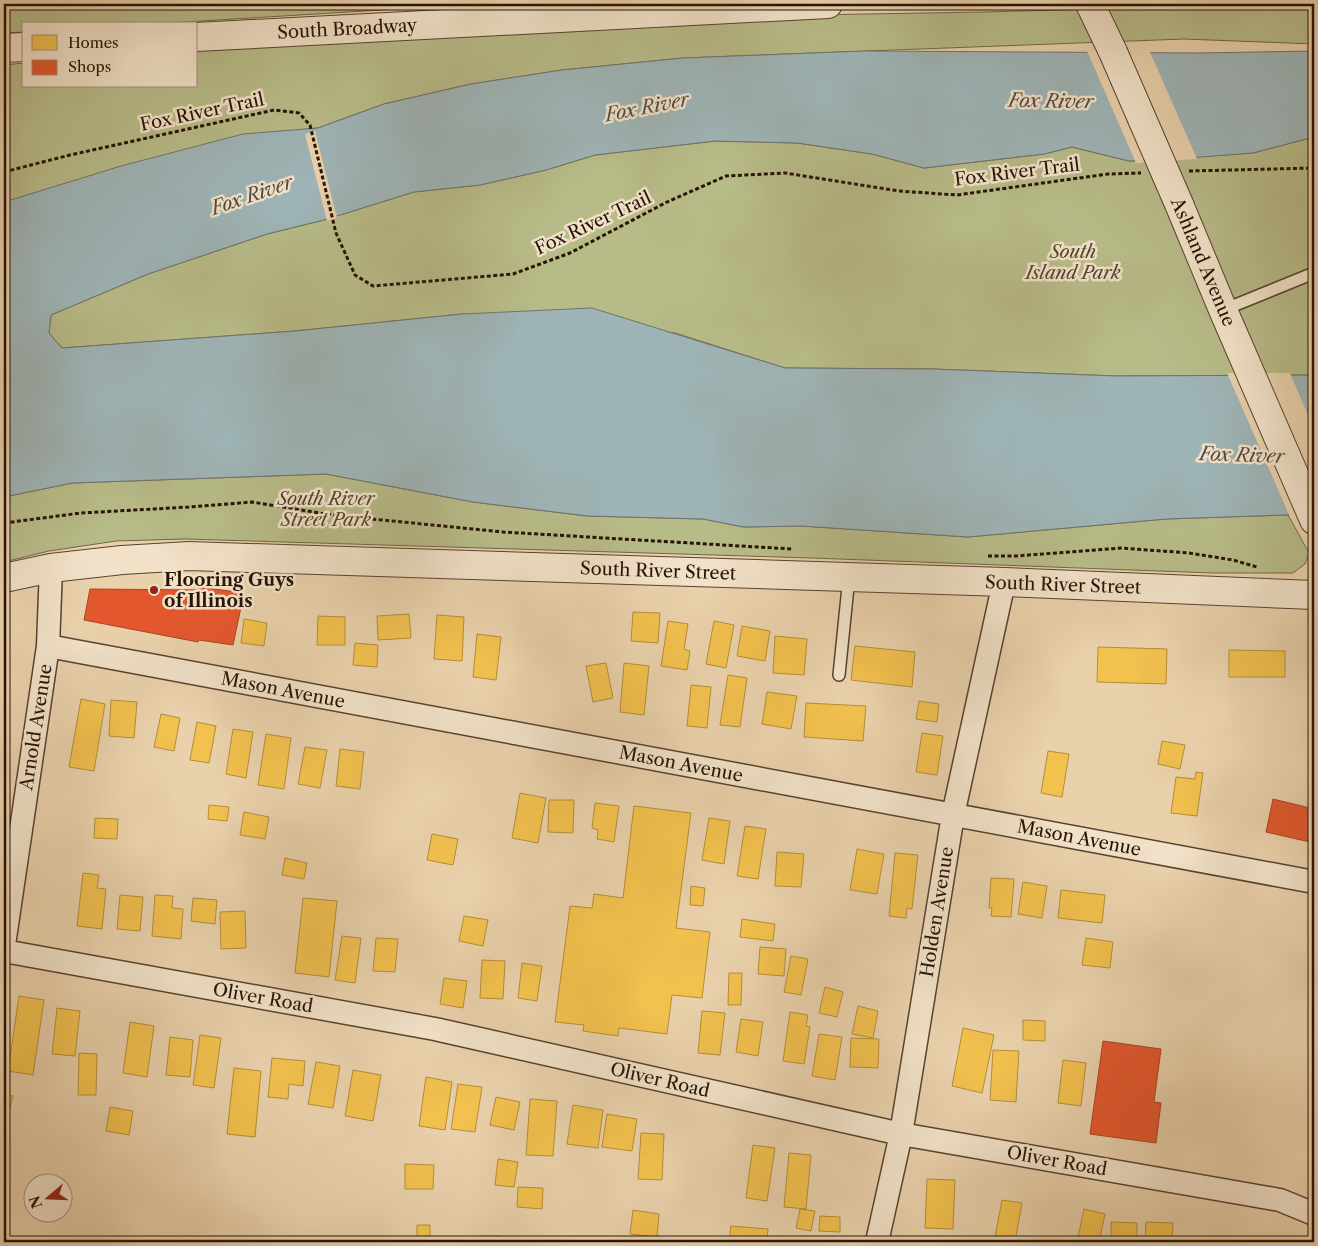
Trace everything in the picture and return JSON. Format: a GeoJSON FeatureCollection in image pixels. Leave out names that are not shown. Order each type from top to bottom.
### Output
{"type":"FeatureCollection","features":[{"type":"Feature","properties":{"kind":"street","name":"South Broadway"},"geometry":{"type":"LineString","coordinates":[[198,37],[828,4]]}},
{"type":"Feature","properties":{"kind":"street","name":"Ashland Avenue"},"geometry":{"type":"LineString","coordinates":[[1090,4],[1179,204],[1314,520]]}},
{"type":"Feature","properties":{"kind":"street"},"geometry":{"type":"LineString","coordinates":[[4,48],[22,47]]}},
{"type":"Feature","properties":{"kind":"street","name":"South River Street"},"geometry":{"type":"LineString","coordinates":[[4,578],[51,568],[122,560],[189,556],[1004,582],[1314,594]]}},
{"type":"Feature","properties":{"kind":"street","name":"Arnold Avenue"},"geometry":{"type":"LineString","coordinates":[[4,944],[48,646],[51,568]]}},
{"type":"Feature","properties":{"kind":"street","name":"Holden Avenue"},"geometry":{"type":"LineString","coordinates":[[877,1242],[901,1134],[953,815],[1004,582]]}},
{"type":"Feature","properties":{"kind":"street","name":"Mason Avenue"},"geometry":{"type":"LineString","coordinates":[[48,646],[1314,882]]}},
{"type":"Feature","properties":{"kind":"street","name":"Oliver Road"},"geometry":{"type":"LineString","coordinates":[[4,951],[435,1030],[901,1134],[1280,1200],[1314,1214]]}},
{"type":"Feature","properties":{"kind":"lane"},"geometry":{"type":"LineString","coordinates":[[1223,310],[1314,273]]}},
{"type":"Feature","properties":{"kind":"lane"},"geometry":{"type":"LineString","coordinates":[[839,675],[848,577]]}},
{"type":"Feature","properties":{"kind":"path","name":"Fox River Trail"},"geometry":{"type":"LineString","coordinates":[[4,172],[90,150],[274,110],[299,114],[310,125],[336,233],[355,275],[372,286],[513,274],[570,252],[667,202],[726,176],[784,173],[899,191],[956,195],[1108,174],[1148,173]]}},
{"type":"Feature","properties":{"kind":"path"},"geometry":{"type":"LineString","coordinates":[[1187,172],[1314,168]]}},
{"type":"Feature","properties":{"kind":"path"},"geometry":{"type":"LineString","coordinates":[[4,523],[81,513],[252,502],[332,515],[503,532],[798,550]]}},
{"type":"Feature","properties":{"kind":"path"},"geometry":{"type":"LineString","coordinates":[[986,556],[1016,556],[1120,548],[1190,553],[1233,560],[1258,567]]}},
{"type":"Feature","properties":{"kind":"green space"},"geometry":{"type":"Polygon","coordinates":[[[4,4],[480,4],[185,22],[22,22],[22,32],[4,33],[4,4]]]}},
{"type":"Feature","properties":{"kind":"green space"},"geometry":{"type":"Polygon","coordinates":[[[1246,5],[1314,6],[1314,44],[1184,39],[683,58],[562,70],[471,84],[384,104],[318,128],[299,130],[4,202],[4,65],[22,63],[22,88],[198,88],[198,50],[807,15],[1246,5]]]}},
{"type":"Feature","properties":{"kind":"green space","name":"South Island Park"},"geometry":{"type":"Polygon","coordinates":[[[1314,137],[1314,375],[1116,376],[933,369],[785,368],[675,333],[462,314],[295,331],[62,348],[49,333],[51,315],[148,274],[267,234],[324,220],[414,192],[480,185],[546,170],[595,155],[715,141],[797,143],[872,154],[924,168],[1044,154],[1072,147],[1129,161],[1253,153],[1314,137]]]}},
{"type":"Feature","properties":{"kind":"green space","name":"South River Street Park"},"geometry":{"type":"Polygon","coordinates":[[[326,474],[473,502],[587,516],[703,519],[744,527],[801,526],[968,537],[1166,519],[1288,515],[1309,553],[1305,564],[1293,573],[1212,573],[812,558],[185,539],[116,541],[49,551],[4,562],[4,497],[72,483],[326,474]]]}},
{"type":"Feature","properties":{"kind":"water","name":"Fox River"},"geometry":{"type":"Polygon","coordinates":[[[864,51],[1200,53],[1314,51],[1314,137],[1253,153],[1129,161],[1072,147],[1044,154],[924,168],[872,154],[797,143],[715,141],[595,155],[546,170],[480,185],[414,192],[324,220],[267,234],[148,274],[51,315],[49,333],[62,348],[295,331],[462,314],[592,308],[785,368],[933,369],[1116,376],[1314,375],[1314,514],[1166,519],[968,537],[801,526],[744,527],[703,519],[587,516],[473,502],[326,474],[72,483],[4,497],[4,202],[121,166],[243,134],[318,128],[384,104],[471,84],[562,70],[683,58],[864,51]]]}},
{"type":"Feature","properties":{"kind":"pier"},"geometry":{"type":"Polygon","coordinates":[[[1087,51],[1150,52],[1197,159],[1136,163],[1087,51]]]}},
{"type":"Feature","properties":{"kind":"pier"},"geometry":{"type":"Polygon","coordinates":[[[315,131],[337,218],[327,221],[305,134],[315,131]]]}},
{"type":"Feature","properties":{"kind":"pier"},"geometry":{"type":"Polygon","coordinates":[[[1227,373],[1290,373],[1314,429],[1314,517],[1290,517],[1227,373]]]}},
{"type":"Feature","properties":{"kind":"building: Homes"},"geometry":{"type":"Polygon","coordinates":[[[633,612],[660,613],[658,643],[631,641],[633,612]]]}},
{"type":"Feature","properties":{"kind":"building: Homes"},"geometry":{"type":"Polygon","coordinates":[[[409,614],[411,638],[378,640],[377,616],[409,614]]]}},
{"type":"Feature","properties":{"kind":"building: Homes"},"geometry":{"type":"Polygon","coordinates":[[[437,615],[464,617],[462,661],[434,659],[437,615]]]}},
{"type":"Feature","properties":{"kind":"building: Homes"},"geometry":{"type":"Polygon","coordinates":[[[318,616],[345,617],[345,645],[317,645],[318,616]]]}},
{"type":"Feature","properties":{"kind":"building: Homes"},"geometry":{"type":"Polygon","coordinates":[[[244,619],[267,623],[264,646],[241,643],[244,619]]]}},
{"type":"Feature","properties":{"kind":"building: Homes"},"geometry":{"type":"Polygon","coordinates":[[[668,621],[688,624],[684,649],[690,651],[687,670],[661,666],[668,621]]]}},
{"type":"Feature","properties":{"kind":"building: Homes"},"geometry":{"type":"Polygon","coordinates":[[[714,621],[734,625],[726,668],[706,664],[714,621]]]}},
{"type":"Feature","properties":{"kind":"building: Homes"},"geometry":{"type":"Polygon","coordinates":[[[742,626],[770,631],[765,661],[737,656],[742,626]]]}},
{"type":"Feature","properties":{"kind":"building: Homes"},"geometry":{"type":"Polygon","coordinates":[[[477,634],[501,637],[496,680],[473,677],[477,634]]]}},
{"type":"Feature","properties":{"kind":"building: Homes"},"geometry":{"type":"Polygon","coordinates":[[[775,636],[807,639],[804,675],[773,673],[775,636]]]}},
{"type":"Feature","properties":{"kind":"building: Homes"},"geometry":{"type":"Polygon","coordinates":[[[355,643],[378,645],[377,667],[353,665],[355,643]]]}},
{"type":"Feature","properties":{"kind":"building: Homes"},"geometry":{"type":"Polygon","coordinates":[[[855,646],[915,652],[912,687],[851,680],[855,646]]]}},
{"type":"Feature","properties":{"kind":"building: Homes"},"geometry":{"type":"Polygon","coordinates":[[[1098,647],[1167,649],[1166,684],[1097,682],[1098,647]]]}},
{"type":"Feature","properties":{"kind":"building: Homes"},"geometry":{"type":"Polygon","coordinates":[[[1229,650],[1285,651],[1285,677],[1229,677],[1229,650]]]}},
{"type":"Feature","properties":{"kind":"building: Homes"},"geometry":{"type":"Polygon","coordinates":[[[606,663],[613,698],[593,702],[586,666],[606,663]]]}},
{"type":"Feature","properties":{"kind":"building: Homes"},"geometry":{"type":"Polygon","coordinates":[[[624,663],[649,666],[644,715],[620,712],[624,663]]]}},
{"type":"Feature","properties":{"kind":"building: Homes"},"geometry":{"type":"Polygon","coordinates":[[[728,675],[747,678],[740,727],[720,725],[728,675]]]}},
{"type":"Feature","properties":{"kind":"building: Homes"},"geometry":{"type":"Polygon","coordinates":[[[691,685],[711,687],[707,728],[687,726],[691,685]]]}},
{"type":"Feature","properties":{"kind":"building: Homes"},"geometry":{"type":"Polygon","coordinates":[[[767,692],[797,696],[791,729],[762,724],[767,692]]]}},
{"type":"Feature","properties":{"kind":"building: Homes"},"geometry":{"type":"Polygon","coordinates":[[[81,699],[105,704],[94,771],[69,767],[81,699]]]}},
{"type":"Feature","properties":{"kind":"building: Homes"},"geometry":{"type":"Polygon","coordinates":[[[111,700],[137,702],[134,738],[109,736],[111,700]]]}},
{"type":"Feature","properties":{"kind":"building: Homes"},"geometry":{"type":"Polygon","coordinates":[[[919,701],[939,704],[937,722],[916,719],[919,701]]]}},
{"type":"Feature","properties":{"kind":"building: Homes"},"geometry":{"type":"Polygon","coordinates":[[[806,703],[866,706],[863,741],[804,737],[806,703]]]}},
{"type":"Feature","properties":{"kind":"building: Homes"},"geometry":{"type":"Polygon","coordinates":[[[161,714],[180,718],[174,751],[154,747],[161,714]]]}},
{"type":"Feature","properties":{"kind":"building: Homes"},"geometry":{"type":"Polygon","coordinates":[[[197,722],[216,726],[209,763],[190,760],[197,722]]]}},
{"type":"Feature","properties":{"kind":"building: Homes"},"geometry":{"type":"Polygon","coordinates":[[[233,729],[253,732],[246,778],[226,774],[233,729]]]}},
{"type":"Feature","properties":{"kind":"building: Homes"},"geometry":{"type":"Polygon","coordinates":[[[922,733],[943,736],[937,775],[916,772],[922,733]]]}},
{"type":"Feature","properties":{"kind":"building: Homes"},"geometry":{"type":"Polygon","coordinates":[[[266,734],[291,738],[284,789],[258,785],[266,734]]]}},
{"type":"Feature","properties":{"kind":"building: Homes"},"geometry":{"type":"Polygon","coordinates":[[[1162,741],[1185,745],[1180,769],[1158,764],[1162,741]]]}},
{"type":"Feature","properties":{"kind":"building: Homes"},"geometry":{"type":"Polygon","coordinates":[[[305,747],[327,750],[320,788],[298,784],[305,747]]]}},
{"type":"Feature","properties":{"kind":"building: Homes"},"geometry":{"type":"Polygon","coordinates":[[[340,749],[364,752],[360,789],[336,786],[340,749]]]}},
{"type":"Feature","properties":{"kind":"building: Homes"},"geometry":{"type":"Polygon","coordinates":[[[1048,751],[1069,754],[1062,797],[1041,793],[1048,751]]]}},
{"type":"Feature","properties":{"kind":"building: Homes"},"geometry":{"type":"Polygon","coordinates":[[[1196,772],[1203,773],[1197,816],[1171,813],[1176,777],[1195,779],[1196,772]]]}},
{"type":"Feature","properties":{"kind":"building: Homes"},"geometry":{"type":"Polygon","coordinates":[[[520,793],[546,798],[538,843],[512,838],[520,793]]]}},
{"type":"Feature","properties":{"kind":"building: Homes"},"geometry":{"type":"Polygon","coordinates":[[[549,800],[574,800],[573,833],[548,832],[549,800]]]}},
{"type":"Feature","properties":{"kind":"building: Homes"},"geometry":{"type":"Polygon","coordinates":[[[595,803],[619,806],[614,842],[597,839],[598,830],[592,828],[595,803]]]}},
{"type":"Feature","properties":{"kind":"building: Homes"},"geometry":{"type":"Polygon","coordinates":[[[209,805],[229,807],[227,821],[208,819],[209,805]]]}},
{"type":"Feature","properties":{"kind":"building: Homes"},"geometry":{"type":"Polygon","coordinates":[[[634,806],[691,813],[676,928],[710,932],[702,998],[672,995],[667,1034],[619,1028],[618,1036],[583,1031],[584,1025],[555,1022],[570,906],[592,908],[594,894],[623,898],[634,806]]]}},
{"type":"Feature","properties":{"kind":"building: Homes"},"geometry":{"type":"Polygon","coordinates":[[[244,812],[269,817],[265,839],[240,835],[244,812]]]}},
{"type":"Feature","properties":{"kind":"building: Homes"},"geometry":{"type":"Polygon","coordinates":[[[95,818],[118,819],[117,839],[94,838],[95,818]]]}},
{"type":"Feature","properties":{"kind":"building: Homes"},"geometry":{"type":"Polygon","coordinates":[[[709,818],[730,821],[724,864],[702,860],[709,818]]]}},
{"type":"Feature","properties":{"kind":"building: Homes"},"geometry":{"type":"Polygon","coordinates":[[[745,826],[766,829],[758,879],[737,876],[745,826]]]}},
{"type":"Feature","properties":{"kind":"building: Homes"},"geometry":{"type":"Polygon","coordinates":[[[432,834],[458,839],[453,865],[427,860],[432,834]]]}},
{"type":"Feature","properties":{"kind":"building: Homes"},"geometry":{"type":"Polygon","coordinates":[[[857,849],[884,854],[877,894],[850,890],[857,849]]]}},
{"type":"Feature","properties":{"kind":"building: Homes"},"geometry":{"type":"Polygon","coordinates":[[[777,852],[804,854],[801,887],[775,886],[777,852]]]}},
{"type":"Feature","properties":{"kind":"building: Homes"},"geometry":{"type":"Polygon","coordinates":[[[895,853],[918,855],[912,909],[907,908],[906,918],[889,916],[895,853]]]}},
{"type":"Feature","properties":{"kind":"building: Homes"},"geometry":{"type":"Polygon","coordinates":[[[285,858],[307,863],[304,879],[282,875],[285,858]]]}},
{"type":"Feature","properties":{"kind":"building: Homes"},"geometry":{"type":"Polygon","coordinates":[[[83,873],[99,875],[97,888],[106,889],[102,929],[77,926],[83,873]]]}},
{"type":"Feature","properties":{"kind":"building: Homes"},"geometry":{"type":"Polygon","coordinates":[[[991,878],[1014,879],[1011,917],[991,916],[992,908],[989,908],[991,878]]]}},
{"type":"Feature","properties":{"kind":"building: Homes"},"geometry":{"type":"Polygon","coordinates":[[[1023,882],[1047,886],[1042,918],[1018,914],[1023,882]]]}},
{"type":"Feature","properties":{"kind":"building: Homes"},"geometry":{"type":"Polygon","coordinates":[[[691,886],[705,888],[703,906],[690,905],[691,886]]]}},
{"type":"Feature","properties":{"kind":"building: Homes"},"geometry":{"type":"Polygon","coordinates":[[[1061,890],[1105,895],[1102,923],[1058,918],[1061,890]]]}},
{"type":"Feature","properties":{"kind":"building: Homes"},"geometry":{"type":"Polygon","coordinates":[[[120,895],[143,897],[140,931],[117,929],[120,895]]]}},
{"type":"Feature","properties":{"kind":"building: Homes"},"geometry":{"type":"Polygon","coordinates":[[[155,895],[173,896],[172,908],[183,909],[181,939],[152,936],[155,895]]]}},
{"type":"Feature","properties":{"kind":"building: Homes"},"geometry":{"type":"Polygon","coordinates":[[[193,898],[217,900],[215,924],[191,921],[193,898]]]}},
{"type":"Feature","properties":{"kind":"building: Homes"},"geometry":{"type":"Polygon","coordinates":[[[303,898],[337,901],[329,977],[295,973],[303,898]]]}},
{"type":"Feature","properties":{"kind":"building: Homes"},"geometry":{"type":"Polygon","coordinates":[[[245,911],[246,948],[221,949],[220,912],[245,911]]]}},
{"type":"Feature","properties":{"kind":"building: Homes"},"geometry":{"type":"Polygon","coordinates":[[[464,916],[488,920],[483,946],[459,941],[464,916]]]}},
{"type":"Feature","properties":{"kind":"building: Homes"},"geometry":{"type":"Polygon","coordinates":[[[742,919],[775,924],[773,941],[740,937],[742,919]]]}},
{"type":"Feature","properties":{"kind":"building: Homes"},"geometry":{"type":"Polygon","coordinates":[[[342,936],[361,938],[355,983],[335,980],[342,936]]]}},
{"type":"Feature","properties":{"kind":"building: Homes"},"geometry":{"type":"Polygon","coordinates":[[[376,938],[398,939],[395,972],[373,971],[376,938]]]}},
{"type":"Feature","properties":{"kind":"building: Homes"},"geometry":{"type":"Polygon","coordinates":[[[1086,938],[1113,942],[1110,968],[1082,965],[1086,938]]]}},
{"type":"Feature","properties":{"kind":"building: Homes"},"geometry":{"type":"Polygon","coordinates":[[[760,947],[786,949],[784,976],[758,974],[760,947]]]}},
{"type":"Feature","properties":{"kind":"building: Homes"},"geometry":{"type":"Polygon","coordinates":[[[791,956],[808,959],[801,995],[784,992],[791,956]]]}},
{"type":"Feature","properties":{"kind":"building: Homes"},"geometry":{"type":"Polygon","coordinates":[[[482,960],[505,961],[503,999],[480,998],[482,960]]]}},
{"type":"Feature","properties":{"kind":"building: Homes"},"geometry":{"type":"Polygon","coordinates":[[[522,963],[542,966],[537,1001],[518,998],[522,963]]]}},
{"type":"Feature","properties":{"kind":"building: Homes"},"geometry":{"type":"Polygon","coordinates":[[[729,973],[742,973],[741,1005],[728,1005],[729,973]]]}},
{"type":"Feature","properties":{"kind":"building: Homes"},"geometry":{"type":"Polygon","coordinates":[[[444,978],[467,981],[463,1008],[440,1004],[444,978]]]}},
{"type":"Feature","properties":{"kind":"building: Homes"},"geometry":{"type":"Polygon","coordinates":[[[825,987],[843,992],[837,1017],[819,1013],[825,987]]]}},
{"type":"Feature","properties":{"kind":"building: Homes"},"geometry":{"type":"Polygon","coordinates":[[[19,996],[44,1000],[33,1075],[8,1071],[19,996]]]}},
{"type":"Feature","properties":{"kind":"building: Homes"},"geometry":{"type":"Polygon","coordinates":[[[858,1006],[878,1011],[873,1038],[852,1034],[858,1006]]]}},
{"type":"Feature","properties":{"kind":"building: Homes"},"geometry":{"type":"Polygon","coordinates":[[[57,1008],[80,1011],[75,1056],[52,1054],[57,1008]]]}},
{"type":"Feature","properties":{"kind":"building: Homes"},"geometry":{"type":"Polygon","coordinates":[[[702,1011],[725,1013],[720,1055],[698,1053],[702,1011]]]}},
{"type":"Feature","properties":{"kind":"building: Homes"},"geometry":{"type":"Polygon","coordinates":[[[790,1012],[808,1015],[806,1026],[810,1027],[804,1064],[783,1061],[790,1012]]]}},
{"type":"Feature","properties":{"kind":"building: Homes"},"geometry":{"type":"Polygon","coordinates":[[[741,1019],[763,1022],[758,1056],[736,1052],[741,1019]]]}},
{"type":"Feature","properties":{"kind":"building: Homes"},"geometry":{"type":"Polygon","coordinates":[[[1023,1020],[1045,1021],[1045,1041],[1023,1040],[1023,1020]]]}},
{"type":"Feature","properties":{"kind":"building: Homes"},"geometry":{"type":"Polygon","coordinates":[[[130,1022],[154,1026],[147,1077],[123,1073],[130,1022]]]}},
{"type":"Feature","properties":{"kind":"building: Homes"},"geometry":{"type":"Polygon","coordinates":[[[963,1028],[994,1035],[982,1093],[952,1086],[963,1028]]]}},
{"type":"Feature","properties":{"kind":"building: Homes"},"geometry":{"type":"Polygon","coordinates":[[[819,1034],[842,1037],[835,1080],[812,1076],[819,1034]]]}},
{"type":"Feature","properties":{"kind":"building: Homes"},"geometry":{"type":"Polygon","coordinates":[[[200,1035],[221,1038],[214,1088],[193,1085],[200,1035]]]}},
{"type":"Feature","properties":{"kind":"building: Homes"},"geometry":{"type":"Polygon","coordinates":[[[170,1037],[193,1040],[190,1077],[166,1075],[170,1037]]]}},
{"type":"Feature","properties":{"kind":"building: Homes"},"geometry":{"type":"Polygon","coordinates":[[[851,1038],[879,1039],[878,1068],[850,1067],[851,1038]]]}},
{"type":"Feature","properties":{"kind":"building: Homes"},"geometry":{"type":"Polygon","coordinates":[[[993,1050],[1019,1051],[1016,1102],[990,1100],[993,1050]]]}},
{"type":"Feature","properties":{"kind":"building: Homes"},"geometry":{"type":"Polygon","coordinates":[[[79,1053],[97,1054],[96,1095],[78,1095],[79,1053]]]}},
{"type":"Feature","properties":{"kind":"building: Homes"},"geometry":{"type":"Polygon","coordinates":[[[272,1058],[305,1061],[303,1086],[289,1084],[288,1099],[268,1097],[272,1058]]]}},
{"type":"Feature","properties":{"kind":"building: Homes"},"geometry":{"type":"Polygon","coordinates":[[[1063,1060],[1086,1063],[1081,1106],[1058,1103],[1063,1060]]]}},
{"type":"Feature","properties":{"kind":"building: Homes"},"geometry":{"type":"Polygon","coordinates":[[[316,1062],[340,1066],[333,1108],[308,1104],[316,1062]]]}},
{"type":"Feature","properties":{"kind":"building: Homes"},"geometry":{"type":"Polygon","coordinates":[[[234,1068],[261,1071],[255,1137],[227,1134],[234,1068]]]}},
{"type":"Feature","properties":{"kind":"building: Homes"},"geometry":{"type":"Polygon","coordinates":[[[353,1070],[381,1075],[373,1121],[345,1116],[353,1070]]]}},
{"type":"Feature","properties":{"kind":"building: Homes"},"geometry":{"type":"Polygon","coordinates":[[[426,1077],[452,1082],[445,1130],[419,1126],[426,1077]]]}},
{"type":"Feature","properties":{"kind":"building: Homes"},"geometry":{"type":"Polygon","coordinates":[[[458,1084],[482,1087],[475,1132],[451,1129],[458,1084]]]}},
{"type":"Feature","properties":{"kind":"building: Homes"},"geometry":{"type":"Polygon","coordinates":[[[4,1093],[13,1096],[8,1115],[4,1114],[4,1093]]]}},
{"type":"Feature","properties":{"kind":"building: Homes"},"geometry":{"type":"Polygon","coordinates":[[[496,1097],[520,1102],[514,1130],[490,1125],[496,1097]]]}},
{"type":"Feature","properties":{"kind":"building: Homes"},"geometry":{"type":"Polygon","coordinates":[[[530,1099],[557,1101],[553,1156],[526,1155],[530,1099]]]}},
{"type":"Feature","properties":{"kind":"building: Homes"},"geometry":{"type":"Polygon","coordinates":[[[573,1105],[603,1110],[598,1148],[567,1144],[573,1105]]]}},
{"type":"Feature","properties":{"kind":"building: Homes"},"geometry":{"type":"Polygon","coordinates":[[[110,1107],[133,1111],[129,1135],[106,1131],[110,1107]]]}},
{"type":"Feature","properties":{"kind":"building: Homes"},"geometry":{"type":"Polygon","coordinates":[[[607,1114],[637,1119],[632,1151],[602,1147],[607,1114]]]}},
{"type":"Feature","properties":{"kind":"building: Homes"},"geometry":{"type":"Polygon","coordinates":[[[641,1133],[664,1134],[662,1180],[638,1179],[641,1133]]]}},
{"type":"Feature","properties":{"kind":"building: Homes"},"geometry":{"type":"Polygon","coordinates":[[[753,1145],[775,1148],[767,1201],[746,1198],[753,1145]]]}},
{"type":"Feature","properties":{"kind":"building: Homes"},"geometry":{"type":"Polygon","coordinates":[[[789,1153],[811,1155],[806,1209],[784,1207],[789,1153]]]}},
{"type":"Feature","properties":{"kind":"building: Homes"},"geometry":{"type":"Polygon","coordinates":[[[498,1159],[518,1162],[514,1187],[495,1185],[498,1159]]]}},
{"type":"Feature","properties":{"kind":"building: Homes"},"geometry":{"type":"Polygon","coordinates":[[[405,1164],[434,1165],[433,1189],[405,1189],[405,1164]]]}},
{"type":"Feature","properties":{"kind":"building: Homes"},"geometry":{"type":"Polygon","coordinates":[[[927,1179],[955,1180],[953,1229],[925,1228],[927,1179]]]}},
{"type":"Feature","properties":{"kind":"building: Homes"},"geometry":{"type":"Polygon","coordinates":[[[518,1187],[543,1188],[542,1209],[517,1207],[518,1187]]]}},
{"type":"Feature","properties":{"kind":"building: Homes"},"geometry":{"type":"Polygon","coordinates":[[[1002,1200],[1022,1203],[1015,1242],[994,1242],[1002,1200]]]}},
{"type":"Feature","properties":{"kind":"building: Homes"},"geometry":{"type":"Polygon","coordinates":[[[800,1209],[815,1211],[811,1231],[796,1228],[800,1209]]]}},
{"type":"Feature","properties":{"kind":"building: Homes"},"geometry":{"type":"Polygon","coordinates":[[[1084,1209],[1105,1214],[1099,1242],[1077,1242],[1084,1209]]]}},
{"type":"Feature","properties":{"kind":"building: Homes"},"geometry":{"type":"Polygon","coordinates":[[[633,1210],[659,1214],[657,1237],[630,1234],[633,1210]]]}},
{"type":"Feature","properties":{"kind":"building: Homes"},"geometry":{"type":"Polygon","coordinates":[[[820,1216],[840,1217],[840,1232],[819,1231],[820,1216]]]}},
{"type":"Feature","properties":{"kind":"building: Homes"},"geometry":{"type":"Polygon","coordinates":[[[1111,1222],[1137,1223],[1137,1242],[1111,1242],[1111,1222]]]}},
{"type":"Feature","properties":{"kind":"building: Homes"},"geometry":{"type":"Polygon","coordinates":[[[1146,1222],[1173,1223],[1172,1242],[1145,1242],[1146,1222]]]}},
{"type":"Feature","properties":{"kind":"building: Homes"},"geometry":{"type":"Polygon","coordinates":[[[417,1225],[430,1225],[430,1242],[417,1242],[417,1225]]]}},
{"type":"Feature","properties":{"kind":"building: Homes"},"geometry":{"type":"Polygon","coordinates":[[[731,1226],[768,1229],[767,1242],[729,1242],[731,1226]]]}},
{"type":"Feature","properties":{"kind":"building: Homes"},"geometry":{"type":"Polygon","coordinates":[[[481,1236],[501,1236],[501,1242],[481,1242],[481,1236]]]}},
{"type":"Feature","properties":{"kind":"building: Shops"},"geometry":{"type":"Polygon","coordinates":[[[199,587],[244,593],[233,645],[199,640],[198,642],[84,620],[90,589],[199,590],[199,587]]]}},
{"type":"Feature","properties":{"kind":"building: Shops"},"geometry":{"type":"Polygon","coordinates":[[[1273,799],[1314,809],[1314,825],[1310,842],[1266,832],[1273,799]]]}},
{"type":"Feature","properties":{"kind":"building: Shops"},"geometry":{"type":"Polygon","coordinates":[[[1103,1041],[1161,1049],[1154,1102],[1161,1103],[1156,1143],[1090,1134],[1103,1041]]]}},
{"type":"Feature","properties":{"kind":"place","name":"Flooring Guys of Illinois"},"geometry":{"type":"Point","coordinates":[154,590]}}]}
